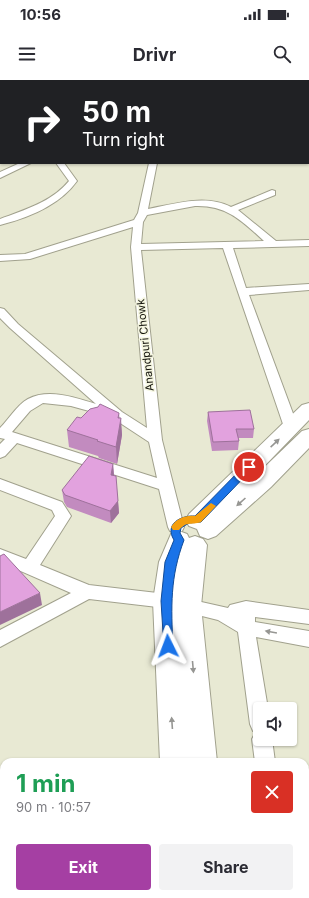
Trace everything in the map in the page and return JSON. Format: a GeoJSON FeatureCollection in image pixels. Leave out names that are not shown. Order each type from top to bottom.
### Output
{"type":"FeatureCollection","features":[{"type":"Feature","properties":{"kind":"main road"},"geometry":{"type":"LineString","coordinates":[[175,758],[177,603],[191,532],[263,482],[300,432],[309,409]]}},
{"type":"Feature","properties":{"kind":"main road"},"geometry":{"type":"LineString","coordinates":[[177,603],[201,758]]}},
{"type":"Feature","properties":{"kind":"street"},"geometry":{"type":"LineString","coordinates":[[0,222],[23,214],[45,203],[70,187],[73,181],[61,164]]}},
{"type":"Feature","properties":{"kind":"street","name":"Anandpuri Chowk"},"geometry":{"type":"LineString","coordinates":[[153,164],[140,217],[136,247],[155,440],[166,486],[191,532]]}},
{"type":"Feature","properties":{"kind":"street"},"geometry":{"type":"LineString","coordinates":[[0,175],[13,165]]}},
{"type":"Feature","properties":{"kind":"street"},"geometry":{"type":"LineString","coordinates":[[231,210],[272,194]]}},
{"type":"Feature","properties":{"kind":"street"},"geometry":{"type":"LineString","coordinates":[[0,258],[26,257],[140,217],[202,203],[214,204],[231,210],[274,244]]}},
{"type":"Feature","properties":{"kind":"street"},"geometry":{"type":"LineString","coordinates":[[136,247],[309,243]]}},
{"type":"Feature","properties":{"kind":"street"},"geometry":{"type":"LineString","coordinates":[[227,245],[242,292],[300,432]]}},
{"type":"Feature","properties":{"kind":"street"},"geometry":{"type":"LineString","coordinates":[[242,292],[309,287]]}},
{"type":"Feature","properties":{"kind":"street"},"geometry":{"type":"LineString","coordinates":[[0,311],[14,326],[117,415],[155,440]]}},
{"type":"Feature","properties":{"kind":"street"},"geometry":{"type":"LineString","coordinates":[[0,453],[6,435],[32,403],[44,398],[54,398],[117,415]]}},
{"type":"Feature","properties":{"kind":"street"},"geometry":{"type":"LineString","coordinates":[[6,435],[166,486]]}},
{"type":"Feature","properties":{"kind":"street"},"geometry":{"type":"LineString","coordinates":[[0,484],[56,506],[63,516],[30,567]]}},
{"type":"Feature","properties":{"kind":"street"},"geometry":{"type":"LineString","coordinates":[[0,555],[87,592],[177,603],[222,613],[246,628],[309,639]]}},
{"type":"Feature","properties":{"kind":"street"},"geometry":{"type":"LineString","coordinates":[[0,639],[87,592]]}},
{"type":"Feature","properties":{"kind":"street"},"geometry":{"type":"LineString","coordinates":[[222,613],[246,608],[309,617]]}},
{"type":"Feature","properties":{"kind":"street"},"geometry":{"type":"LineString","coordinates":[[246,608],[246,628],[257,702]]}},
{"type":"Feature","properties":{"kind":"street"},"geometry":{"type":"LineString","coordinates":[[263,746],[265,758]]}},
{"type":"Feature","properties":{"kind":"building"},"geometry":{"type":"Polygon","coordinates":[[[100,404],[119,413],[118,418],[121,418],[116,447],[67,430],[77,417],[81,418],[90,409],[98,407],[100,404]]]}},
{"type":"Feature","properties":{"kind":"building"},"geometry":{"type":"Polygon","coordinates":[[[250,410],[254,429],[236,429],[239,441],[213,442],[208,412],[250,410]]]}},
{"type":"Feature","properties":{"kind":"building"},"geometry":{"type":"Polygon","coordinates":[[[89,456],[113,464],[111,475],[116,476],[118,501],[110,511],[65,495],[62,490],[89,456]]]}},
{"type":"Feature","properties":{"kind":"building"},"geometry":{"type":"Polygon","coordinates":[[[4,554],[40,593],[0,612],[0,556],[4,554]]]}},
{"type":"Feature","properties":{"kind":"slow traffic"},"geometry":{"type":"LineString","coordinates":[[176,527],[181,522],[189,519],[198,520],[211,506]]}},
{"type":"Feature","properties":{"kind":"route"},"geometry":{"type":"LineString","coordinates":[[168,646],[166,601],[170,562],[179,540],[175,534],[176,527],[181,522],[189,519],[198,520],[249,467]]}}]}
